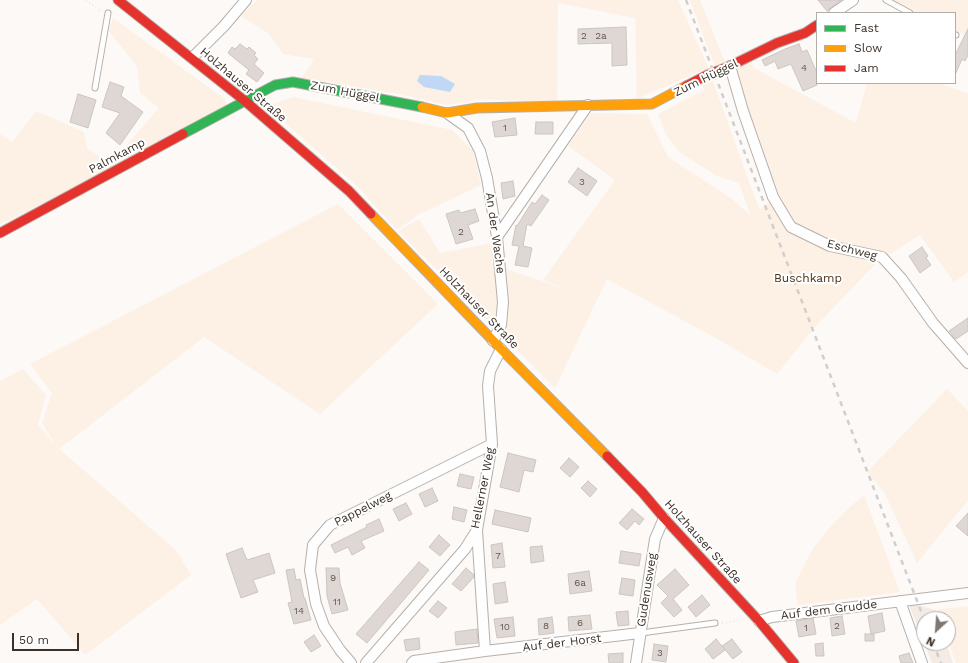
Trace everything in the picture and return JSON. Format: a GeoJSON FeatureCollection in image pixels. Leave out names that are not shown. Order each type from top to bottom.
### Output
{"type":"FeatureCollection","features":[{"type":"Feature","properties":{"kind":"street","name":"Holzhauser Straße"},"geometry":{"type":"LineString","coordinates":[[118,0],[245,101],[349,191],[493,341],[636,486],[759,621],[794,663]]}},
{"type":"Feature","properties":{"kind":"street"},"geometry":{"type":"LineString","coordinates":[[192,58],[224,26],[246,0]]}},
{"type":"Feature","properties":{"kind":"street"},"geometry":{"type":"LineString","coordinates":[[835,12],[853,0]]}},
{"type":"Feature","properties":{"kind":"street","name":"Zum Hüggel"},"geometry":{"type":"LineString","coordinates":[[245,101],[275,85],[293,82],[447,113],[477,108],[652,104],[707,75],[730,66],[777,43],[805,33],[816,26]]}},
{"type":"Feature","properties":{"kind":"street","name":"Eschweg"},"geometry":{"type":"LineString","coordinates":[[730,66],[743,111],[773,197],[791,227],[830,246],[882,257],[901,278],[933,322],[968,363]]}},
{"type":"Feature","properties":{"kind":"street","name":"Palmkamp"},"geometry":{"type":"LineString","coordinates":[[0,233],[245,101]]}},
{"type":"Feature","properties":{"kind":"street"},"geometry":{"type":"LineString","coordinates":[[497,237],[588,106]]}},
{"type":"Feature","properties":{"kind":"street","name":"Zum Hüggel"},"geometry":{"type":"LineString","coordinates":[[447,113],[468,128]]}},
{"type":"Feature","properties":{"kind":"street","name":"An der Wache"},"geometry":{"type":"LineString","coordinates":[[468,128],[480,151],[487,178],[497,237],[503,302],[501,325],[493,341]]}},
{"type":"Feature","properties":{"kind":"street","name":"Hellerner Weg"},"geometry":{"type":"LineString","coordinates":[[366,663],[465,549],[477,530],[492,444],[488,386],[490,371],[501,349]]}},
{"type":"Feature","properties":{"kind":"street","name":"Pappelweg"},"geometry":{"type":"LineString","coordinates":[[352,663],[340,650],[324,626],[316,604],[310,570],[313,545],[330,525],[492,444]]}},
{"type":"Feature","properties":{"kind":"street","name":"Gudenusweg"},"geometry":{"type":"LineString","coordinates":[[636,663],[655,539],[664,518]]}},
{"type":"Feature","properties":{"kind":"street"},"geometry":{"type":"LineString","coordinates":[[477,530],[485,651]]}},
{"type":"Feature","properties":{"kind":"street","name":"Auf dem Grudde"},"geometry":{"type":"LineString","coordinates":[[759,621],[772,617],[968,593]]}},
{"type":"Feature","properties":{"kind":"street"},"geometry":{"type":"LineString","coordinates":[[900,601],[922,663]]}},
{"type":"Feature","properties":{"kind":"street","name":"Auf der Horst"},"geometry":{"type":"LineString","coordinates":[[412,663],[414,661],[485,651],[640,633]]}},
{"type":"Feature","properties":{"kind":"lane"},"geometry":{"type":"LineString","coordinates":[[886,0],[908,12]]}},
{"type":"Feature","properties":{"kind":"lane"},"geometry":{"type":"LineString","coordinates":[[95,88],[108,13]]}},
{"type":"Feature","properties":{"kind":"lane"},"geometry":{"type":"LineString","coordinates":[[640,633],[715,623]]}},
{"type":"Feature","properties":{"kind":"path"},"geometry":{"type":"LineString","coordinates":[[86,0],[99,10],[108,13]]}},
{"type":"Feature","properties":{"kind":"path"},"geometry":{"type":"LineString","coordinates":[[715,623],[742,620]]}},
{"type":"Feature","properties":{"kind":"shaded area"},"geometry":{"type":"Polygon","coordinates":[[[908,602],[935,610],[916,611],[916,622],[908,602]]]}},
{"type":"Feature","properties":{"kind":"shaded area"},"geometry":{"type":"Polygon","coordinates":[[[927,651],[949,651],[953,663],[932,663],[927,651]]]}},
{"type":"Feature","properties":{"kind":"green space"},"geometry":{"type":"Polygon","coordinates":[[[257,0],[678,0],[709,69],[698,72],[637,99],[635,18],[558,3],[557,102],[480,99],[447,105],[399,94],[302,78],[314,59],[283,54],[269,34],[241,16],[257,0]]]}},
{"type":"Feature","properties":{"kind":"green space"},"geometry":{"type":"Polygon","coordinates":[[[690,0],[700,0],[725,62],[715,67],[690,0]]]}},
{"type":"Feature","properties":{"kind":"green space"},"geometry":{"type":"Polygon","coordinates":[[[890,0],[968,0],[968,37],[956,31],[956,12],[915,12],[890,0]]]}},
{"type":"Feature","properties":{"kind":"green space"},"geometry":{"type":"Polygon","coordinates":[[[113,18],[225,99],[227,107],[71,190],[0,224],[0,134],[12,142],[36,111],[84,132],[87,148],[110,164],[159,108],[140,93],[137,67],[109,31],[113,18]]]}},
{"type":"Feature","properties":{"kind":"green space","name":"Buschkamp"},"geometry":{"type":"Polygon","coordinates":[[[749,57],[754,68],[856,123],[867,84],[943,84],[968,94],[968,272],[954,282],[920,235],[887,256],[882,257],[813,329],[777,374],[723,342],[607,279],[555,388],[398,231],[419,219],[440,253],[493,243],[492,264],[574,292],[543,280],[615,180],[568,146],[591,113],[647,114],[668,157],[732,199],[751,216],[739,183],[717,176],[679,152],[666,134],[658,114],[704,90],[702,84],[712,78],[760,210],[773,197],[730,66],[749,57]]]}},
{"type":"Feature","properties":{"kind":"green space"},"geometry":{"type":"Polygon","coordinates":[[[293,97],[452,130],[473,151],[481,185],[418,215],[397,230],[356,185],[266,106],[293,97]]]}},
{"type":"Feature","properties":{"kind":"green space"},"geometry":{"type":"Polygon","coordinates":[[[338,204],[438,304],[320,414],[204,337],[59,449],[176,550],[191,575],[85,655],[37,599],[0,625],[0,381],[23,369],[46,395],[38,425],[56,446],[42,423],[52,393],[30,364],[338,204]]]}},
{"type":"Feature","properties":{"kind":"green space"},"geometry":{"type":"Polygon","coordinates":[[[947,389],[968,411],[968,500],[917,563],[884,492],[867,472],[947,389]]]}},
{"type":"Feature","properties":{"kind":"green space"},"geometry":{"type":"Polygon","coordinates":[[[864,495],[900,592],[798,605],[795,584],[814,547],[831,526],[864,495]]]}},
{"type":"Feature","properties":{"kind":"green space"},"geometry":{"type":"Polygon","coordinates":[[[968,606],[968,663],[956,663],[951,651],[956,651],[956,611],[935,610],[968,606]]]}},
{"type":"Feature","properties":{"kind":"water"},"geometry":{"type":"Polygon","coordinates":[[[420,75],[441,76],[455,84],[450,92],[424,87],[417,81],[420,75]]]}},
{"type":"Feature","properties":{"kind":"building"},"geometry":{"type":"Polygon","coordinates":[[[818,0],[841,0],[827,11],[818,0]]]}},
{"type":"Feature","properties":{"kind":"building"},"geometry":{"type":"Polygon","coordinates":[[[626,27],[627,65],[612,66],[612,43],[578,44],[578,29],[626,27]]]}},
{"type":"Feature","properties":{"kind":"building"},"geometry":{"type":"Polygon","coordinates":[[[968,29],[968,55],[965,61],[962,59],[956,73],[956,53],[968,29]]]}},
{"type":"Feature","properties":{"kind":"building"},"geometry":{"type":"Polygon","coordinates":[[[240,44],[247,49],[249,47],[256,53],[254,55],[258,59],[254,64],[264,73],[257,82],[246,74],[249,70],[228,53],[232,47],[235,49],[240,44]]]}},
{"type":"Feature","properties":{"kind":"building"},"geometry":{"type":"Polygon","coordinates":[[[799,44],[802,52],[807,50],[816,71],[817,85],[803,91],[791,64],[778,69],[775,61],[765,66],[762,60],[799,44]]]}},
{"type":"Feature","properties":{"kind":"building"},"geometry":{"type":"Polygon","coordinates":[[[110,82],[124,87],[121,96],[143,112],[120,145],[106,133],[120,113],[102,107],[110,82]]]}},
{"type":"Feature","properties":{"kind":"building"},"geometry":{"type":"Polygon","coordinates":[[[78,94],[96,100],[88,128],[70,122],[78,94]]]}},
{"type":"Feature","properties":{"kind":"building"},"geometry":{"type":"Polygon","coordinates":[[[515,118],[517,135],[495,137],[492,122],[515,118]]]}},
{"type":"Feature","properties":{"kind":"building"},"geometry":{"type":"Polygon","coordinates":[[[536,122],[553,122],[553,134],[535,134],[536,122]]]}},
{"type":"Feature","properties":{"kind":"building"},"geometry":{"type":"Polygon","coordinates":[[[578,168],[597,181],[587,196],[568,182],[578,168]]]}},
{"type":"Feature","properties":{"kind":"building"},"geometry":{"type":"Polygon","coordinates":[[[513,181],[515,196],[503,199],[501,183],[513,181]]]}},
{"type":"Feature","properties":{"kind":"building"},"geometry":{"type":"Polygon","coordinates":[[[542,195],[549,200],[531,226],[527,224],[523,246],[532,248],[528,267],[515,265],[519,246],[512,245],[516,225],[517,226],[532,202],[535,204],[542,195]]]}},
{"type":"Feature","properties":{"kind":"building"},"geometry":{"type":"Polygon","coordinates":[[[475,209],[479,221],[468,225],[473,239],[456,244],[446,214],[459,210],[460,213],[475,209]]]}},
{"type":"Feature","properties":{"kind":"building"},"geometry":{"type":"Polygon","coordinates":[[[922,247],[928,256],[926,258],[931,265],[920,273],[909,256],[922,247]]]}},
{"type":"Feature","properties":{"kind":"building"},"geometry":{"type":"Polygon","coordinates":[[[968,318],[968,331],[956,339],[949,331],[968,318]]]}},
{"type":"Feature","properties":{"kind":"building"},"geometry":{"type":"Polygon","coordinates":[[[508,453],[536,460],[533,472],[524,470],[519,492],[500,487],[508,453]]]}},
{"type":"Feature","properties":{"kind":"building"},"geometry":{"type":"Polygon","coordinates":[[[569,458],[579,467],[570,477],[560,468],[569,458]]]}},
{"type":"Feature","properties":{"kind":"building"},"geometry":{"type":"Polygon","coordinates":[[[460,474],[474,477],[471,489],[457,486],[460,474]]]}},
{"type":"Feature","properties":{"kind":"building"},"geometry":{"type":"Polygon","coordinates":[[[588,481],[597,489],[590,497],[581,488],[588,481]]]}},
{"type":"Feature","properties":{"kind":"building"},"geometry":{"type":"Polygon","coordinates":[[[432,488],[438,501],[425,507],[419,494],[432,488]]]}},
{"type":"Feature","properties":{"kind":"building"},"geometry":{"type":"Polygon","coordinates":[[[406,503],[412,514],[399,521],[393,509],[406,503]]]}},
{"type":"Feature","properties":{"kind":"building"},"geometry":{"type":"Polygon","coordinates":[[[454,507],[467,510],[464,522],[452,519],[454,507]]]}},
{"type":"Feature","properties":{"kind":"building"},"geometry":{"type":"Polygon","coordinates":[[[632,509],[644,519],[639,525],[635,521],[627,530],[619,523],[632,509]]]}},
{"type":"Feature","properties":{"kind":"building"},"geometry":{"type":"Polygon","coordinates":[[[495,510],[531,518],[528,532],[492,524],[495,510]]]}},
{"type":"Feature","properties":{"kind":"building"},"geometry":{"type":"Polygon","coordinates":[[[968,513],[968,536],[956,526],[968,513]]]}},
{"type":"Feature","properties":{"kind":"building"},"geometry":{"type":"Polygon","coordinates":[[[379,519],[384,531],[361,541],[365,548],[352,555],[348,547],[335,553],[331,545],[367,527],[366,525],[379,519]]]}},
{"type":"Feature","properties":{"kind":"building"},"geometry":{"type":"Polygon","coordinates":[[[439,535],[450,545],[440,556],[429,547],[439,535]]]}},
{"type":"Feature","properties":{"kind":"building"},"geometry":{"type":"Polygon","coordinates":[[[502,543],[505,567],[493,568],[491,545],[502,543]]]}},
{"type":"Feature","properties":{"kind":"building"},"geometry":{"type":"Polygon","coordinates":[[[542,546],[544,561],[531,563],[530,547],[542,546]]]}},
{"type":"Feature","properties":{"kind":"building"},"geometry":{"type":"Polygon","coordinates":[[[242,548],[247,560],[269,553],[275,573],[253,580],[258,592],[241,598],[226,554],[242,548]]]}},
{"type":"Feature","properties":{"kind":"building"},"geometry":{"type":"Polygon","coordinates":[[[621,551],[641,554],[639,566],[619,563],[621,551]]]}},
{"type":"Feature","properties":{"kind":"building"},"geometry":{"type":"Polygon","coordinates":[[[419,562],[429,570],[367,643],[356,634],[419,562]]]}},
{"type":"Feature","properties":{"kind":"building"},"geometry":{"type":"Polygon","coordinates":[[[326,568],[339,568],[340,583],[348,610],[332,614],[327,596],[326,568]]]}},
{"type":"Feature","properties":{"kind":"building"},"geometry":{"type":"Polygon","coordinates":[[[466,568],[473,574],[474,577],[461,591],[452,584],[466,568]]]}},
{"type":"Feature","properties":{"kind":"building"},"geometry":{"type":"Polygon","coordinates":[[[294,569],[296,580],[300,579],[311,620],[294,624],[288,603],[292,602],[286,570],[294,569]]]}},
{"type":"Feature","properties":{"kind":"building"},"geometry":{"type":"Polygon","coordinates":[[[675,569],[689,585],[673,599],[682,610],[674,617],[661,603],[668,596],[657,585],[675,569]]]}},
{"type":"Feature","properties":{"kind":"building"},"geometry":{"type":"Polygon","coordinates":[[[589,571],[592,591],[570,594],[568,574],[589,571]]]}},
{"type":"Feature","properties":{"kind":"building"},"geometry":{"type":"Polygon","coordinates":[[[622,578],[635,580],[633,596],[619,594],[622,578]]]}},
{"type":"Feature","properties":{"kind":"building"},"geometry":{"type":"Polygon","coordinates":[[[505,582],[508,602],[495,604],[493,584],[505,582]]]}},
{"type":"Feature","properties":{"kind":"building"},"geometry":{"type":"Polygon","coordinates":[[[702,595],[710,605],[696,617],[688,607],[702,595]]]}},
{"type":"Feature","properties":{"kind":"building"},"geometry":{"type":"Polygon","coordinates":[[[438,601],[447,608],[438,618],[429,611],[438,601]]]}},
{"type":"Feature","properties":{"kind":"building"},"geometry":{"type":"Polygon","coordinates":[[[628,611],[629,625],[618,626],[616,612],[628,611]]]}},
{"type":"Feature","properties":{"kind":"building"},"geometry":{"type":"Polygon","coordinates":[[[882,613],[885,631],[871,634],[868,616],[882,613]]]}},
{"type":"Feature","properties":{"kind":"building"},"geometry":{"type":"Polygon","coordinates":[[[590,615],[592,629],[569,631],[568,617],[590,615]]]}},
{"type":"Feature","properties":{"kind":"building"},"geometry":{"type":"Polygon","coordinates":[[[842,616],[845,634],[832,636],[830,618],[842,616]]]}},
{"type":"Feature","properties":{"kind":"building"},"geometry":{"type":"Polygon","coordinates":[[[513,617],[515,636],[497,638],[494,619],[513,617]]]}},
{"type":"Feature","properties":{"kind":"building"},"geometry":{"type":"Polygon","coordinates":[[[552,617],[554,633],[539,635],[538,619],[552,617]]]}},
{"type":"Feature","properties":{"kind":"building"},"geometry":{"type":"Polygon","coordinates":[[[813,618],[816,634],[799,637],[796,621],[813,618]]]}},
{"type":"Feature","properties":{"kind":"building"},"geometry":{"type":"Polygon","coordinates":[[[477,629],[478,643],[456,645],[455,632],[477,629]]]}},
{"type":"Feature","properties":{"kind":"building"},"geometry":{"type":"Polygon","coordinates":[[[865,634],[874,634],[874,641],[865,641],[865,634]]]}},
{"type":"Feature","properties":{"kind":"building"},"geometry":{"type":"Polygon","coordinates":[[[314,635],[321,646],[311,652],[304,642],[314,635]]]}},
{"type":"Feature","properties":{"kind":"building"},"geometry":{"type":"Polygon","coordinates":[[[419,638],[420,649],[406,651],[404,640],[419,638]]]}},
{"type":"Feature","properties":{"kind":"building"},"geometry":{"type":"Polygon","coordinates":[[[716,639],[725,650],[713,659],[705,649],[716,639]]]}},
{"type":"Feature","properties":{"kind":"building"},"geometry":{"type":"Polygon","coordinates":[[[732,639],[742,652],[733,659],[722,646],[732,639]]]}},
{"type":"Feature","properties":{"kind":"building"},"geometry":{"type":"Polygon","coordinates":[[[823,643],[824,656],[816,656],[815,644],[823,643]]]}},
{"type":"Feature","properties":{"kind":"building"},"geometry":{"type":"Polygon","coordinates":[[[654,644],[668,646],[666,662],[652,660],[654,644]]]}},
{"type":"Feature","properties":{"kind":"building"},"geometry":{"type":"Polygon","coordinates":[[[623,653],[623,663],[609,663],[608,654],[623,653]]]}},
{"type":"Feature","properties":{"kind":"building"},"geometry":{"type":"Polygon","coordinates":[[[909,653],[913,663],[901,663],[899,656],[909,653]]]}},
{"type":"Feature","properties":{"kind":"railway"},"geometry":{"type":"LineString","coordinates":[[686,0],[921,611]]}},
{"type":"Feature","properties":{"kind":"railway"},"geometry":{"type":"LineString","coordinates":[[936,651],[941,663]]}},
{"type":"Feature","properties":{"kind":"traffic: fast"},"geometry":{"type":"LineString","coordinates":[[183,134],[275,85],[293,82],[422,107]]}},
{"type":"Feature","properties":{"kind":"traffic: slow"},"geometry":{"type":"LineString","coordinates":[[422,107],[447,113],[477,108],[652,104],[686,86]]}},
{"type":"Feature","properties":{"kind":"traffic: slow"},"geometry":{"type":"LineString","coordinates":[[371,214],[607,456]]}},
{"type":"Feature","properties":{"kind":"traffic: jam"},"geometry":{"type":"LineString","coordinates":[[118,0],[245,101],[349,191],[371,214]]}},
{"type":"Feature","properties":{"kind":"traffic: jam"},"geometry":{"type":"LineString","coordinates":[[686,86],[777,43],[805,33],[816,26]]}},
{"type":"Feature","properties":{"kind":"traffic: jam"},"geometry":{"type":"LineString","coordinates":[[0,233],[183,134]]}},
{"type":"Feature","properties":{"kind":"traffic: jam"},"geometry":{"type":"LineString","coordinates":[[607,456],[642,492],[759,621],[794,663]]}}]}
